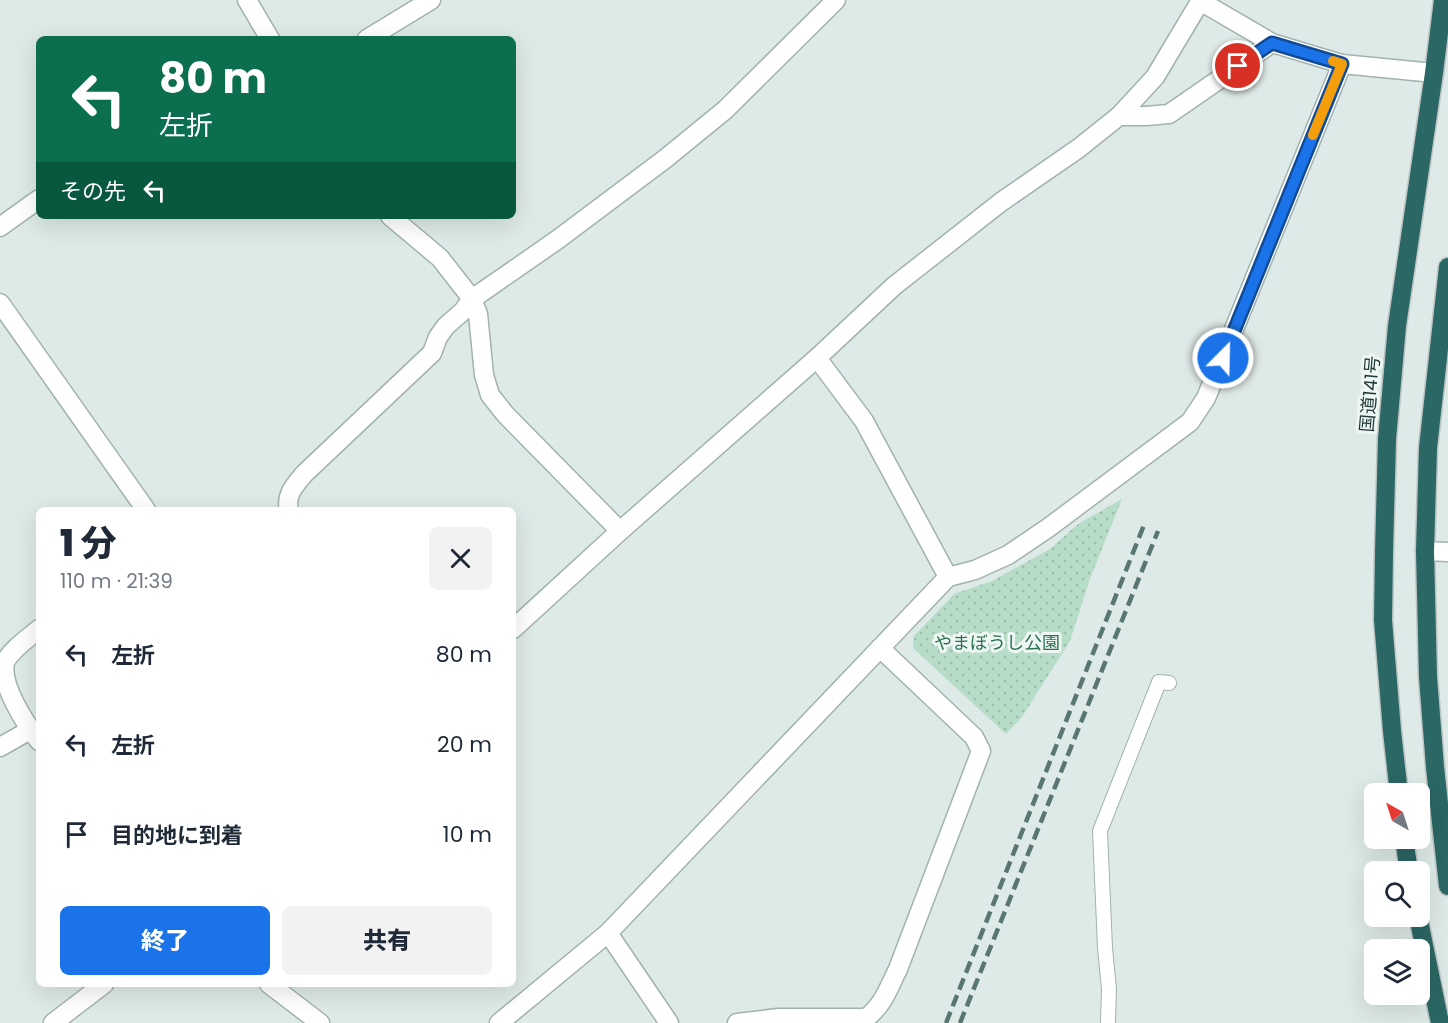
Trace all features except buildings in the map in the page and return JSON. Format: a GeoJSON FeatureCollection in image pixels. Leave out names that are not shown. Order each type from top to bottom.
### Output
{"type":"FeatureCollection","features":[{"type":"Feature","properties":{"kind":"highway","name":"国道141号"},"geometry":{"type":"LineString","coordinates":[[1398,783],[1383,620],[1387,439],[1397,326],[1443,0]]}},
{"type":"Feature","properties":{"kind":"highway"},"geometry":{"type":"LineString","coordinates":[[1448,267],[1428,448],[1425,551],[1428,677],[1448,886]]}},
{"type":"Feature","properties":{"kind":"highway"},"geometry":{"type":"LineString","coordinates":[[1420,927],[1440,1023]]}},
{"type":"Feature","properties":{"kind":"street"},"geometry":{"type":"LineString","coordinates":[[247,0],[268,36]]}},
{"type":"Feature","properties":{"kind":"street"},"geometry":{"type":"LineString","coordinates":[[372,36],[431,0]]}},
{"type":"Feature","properties":{"kind":"street"},"geometry":{"type":"LineString","coordinates":[[288,507],[290,490],[304,474],[432,353],[438,337],[446,326],[464,311],[472,299],[557,240],[665,159],[725,110],[836,0]]}},
{"type":"Feature","properties":{"kind":"street"},"geometry":{"type":"LineString","coordinates":[[516,626],[620,531],[817,358],[894,286],[1001,202],[1079,148],[1119,116],[1155,77],[1201,0],[1272,43],[1342,64],[1434,73]]}},
{"type":"Feature","properties":{"kind":"street"},"geometry":{"type":"LineString","coordinates":[[1119,116],[1169,114],[1272,43]]}},
{"type":"Feature","properties":{"kind":"street"},"geometry":{"type":"LineString","coordinates":[[499,1023],[608,933],[948,577],[975,570],[1008,555],[1191,422],[1211,388],[1342,64]]}},
{"type":"Feature","properties":{"kind":"street"},"geometry":{"type":"LineString","coordinates":[[0,227],[36,201]]}},
{"type":"Feature","properties":{"kind":"street"},"geometry":{"type":"LineString","coordinates":[[394,219],[440,258],[472,299],[478,314],[484,375],[490,395],[505,414],[620,531]]}},
{"type":"Feature","properties":{"kind":"street"},"geometry":{"type":"LineString","coordinates":[[0,303],[144,507]]}},
{"type":"Feature","properties":{"kind":"street"},"geometry":{"type":"LineString","coordinates":[[817,358],[864,421],[948,577]]}},
{"type":"Feature","properties":{"kind":"street"},"geometry":{"type":"LineString","coordinates":[[1425,551],[1448,552]]}},
{"type":"Feature","properties":{"kind":"street"},"geometry":{"type":"LineString","coordinates":[[0,747],[34,735],[10,700],[3,684],[2,672],[10,655],[36,632]]}},
{"type":"Feature","properties":{"kind":"street"},"geometry":{"type":"LineString","coordinates":[[737,1023],[778,1018],[866,1018],[876,1011],[898,969],[981,751],[974,737],[880,648]]}},
{"type":"Feature","properties":{"kind":"street"},"geometry":{"type":"LineString","coordinates":[[608,933],[669,1023]]}},
{"type":"Feature","properties":{"kind":"street"},"geometry":{"type":"LineString","coordinates":[[53,1023],[100,987]]}},
{"type":"Feature","properties":{"kind":"street"},"geometry":{"type":"LineString","coordinates":[[273,987],[320,1023]]}},
{"type":"Feature","properties":{"kind":"lane"},"geometry":{"type":"LineString","coordinates":[[1107,1023],[1109,989],[1100,831],[1159,682],[1169,683]]}},
{"type":"Feature","properties":{"kind":"green space","name":"やまぼうし公園"},"geometry":{"type":"Polygon","coordinates":[[[1122,499],[1090,579],[1070,641],[1022,717],[1006,734],[913,648],[914,636],[954,594],[992,581],[1050,549],[1078,524],[1122,499]]]}},
{"type":"Feature","properties":{"kind":"railway"},"geometry":{"type":"LineString","coordinates":[[946,1023],[1144,525]]}},
{"type":"Feature","properties":{"kind":"railway"},"geometry":{"type":"LineString","coordinates":[[960,1023],[1158,531]]}},
{"type":"Feature","properties":{"kind":"slow traffic"},"geometry":{"type":"LineString","coordinates":[[1313,135],[1342,64],[1333,61]]}},
{"type":"Feature","properties":{"kind":"route"},"geometry":{"type":"LineString","coordinates":[[1223,358],[1342,64],[1272,43],[1238,66]]}}]}
